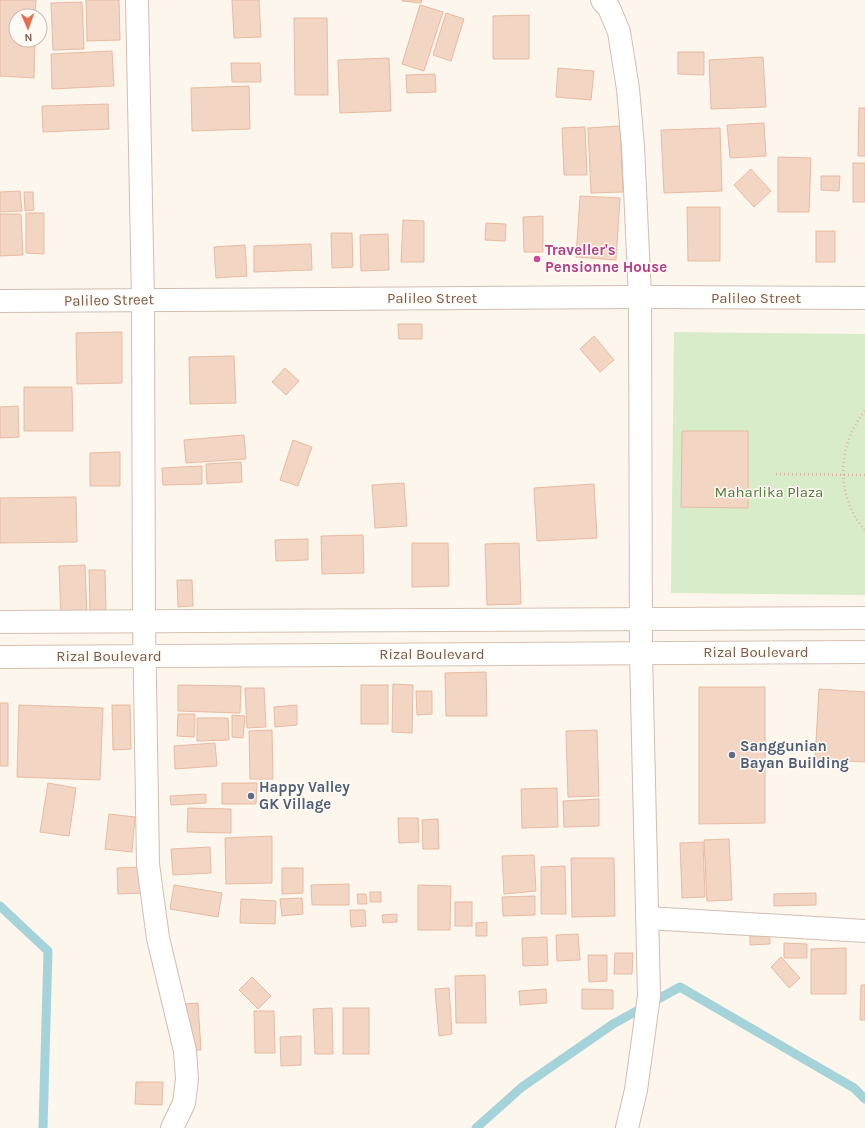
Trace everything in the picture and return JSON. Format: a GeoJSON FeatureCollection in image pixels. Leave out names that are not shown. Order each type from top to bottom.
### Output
{"type":"FeatureCollection","features":[{"type":"Feature","properties":{"kind":"street"},"geometry":{"type":"LineString","coordinates":[[137,0],[143,300],[144,622],[148,864],[158,938],[185,1051],[187,1079],[184,1103],[172,1128]]}},
{"type":"Feature","properties":{"kind":"street"},"geometry":{"type":"LineString","coordinates":[[602,0],[609,8],[619,32],[628,89],[633,146],[640,297],[641,653],[649,996],[636,1090],[627,1128]]}},
{"type":"Feature","properties":{"kind":"street","name":"Palileo Street"},"geometry":{"type":"LineString","coordinates":[[0,301],[640,297],[865,298]]}},
{"type":"Feature","properties":{"kind":"street"},"geometry":{"type":"LineString","coordinates":[[0,622],[865,618]]}},
{"type":"Feature","properties":{"kind":"street","name":"Rizal Boulevard"},"geometry":{"type":"LineString","coordinates":[[0,657],[865,652]]}},
{"type":"Feature","properties":{"kind":"street"},"geometry":{"type":"LineString","coordinates":[[648,918],[865,931]]}},
{"type":"Feature","properties":{"kind":"path"},"geometry":{"type":"LineString","coordinates":[[865,411],[858,419],[849,436],[844,454],[843,475],[845,492],[851,510],[865,530]]}},
{"type":"Feature","properties":{"kind":"path"},"geometry":{"type":"LineString","coordinates":[[776,474],[865,475]]}},
{"type":"Feature","properties":{"kind":"green space","name":"Maharlika Plaza"},"geometry":{"type":"Polygon","coordinates":[[[674,332],[865,334],[865,595],[671,593],[674,332]]]}},
{"type":"Feature","properties":{"kind":"building"},"geometry":{"type":"Polygon","coordinates":[[[0,0],[36,0],[36,8],[8,8],[8,48],[35,48],[34,78],[0,76],[0,0]]]}},
{"type":"Feature","properties":{"kind":"building"},"geometry":{"type":"Polygon","coordinates":[[[86,0],[119,0],[120,40],[87,41],[86,0]]]}},
{"type":"Feature","properties":{"kind":"building"},"geometry":{"type":"Polygon","coordinates":[[[232,0],[259,0],[261,37],[234,38],[232,0]]]}},
{"type":"Feature","properties":{"kind":"building"},"geometry":{"type":"Polygon","coordinates":[[[402,0],[422,0],[421,3],[402,0]]]}},
{"type":"Feature","properties":{"kind":"building"},"geometry":{"type":"Polygon","coordinates":[[[82,2],[84,49],[53,50],[51,3],[82,2]]]}},
{"type":"Feature","properties":{"kind":"building"},"geometry":{"type":"Polygon","coordinates":[[[420,5],[443,12],[424,71],[402,64],[420,5]]]}},
{"type":"Feature","properties":{"kind":"building"},"geometry":{"type":"Polygon","coordinates":[[[446,13],[464,19],[451,61],[433,55],[446,13]]]}},
{"type":"Feature","properties":{"kind":"building"},"geometry":{"type":"Polygon","coordinates":[[[529,15],[529,59],[493,59],[493,16],[529,15]]]}},
{"type":"Feature","properties":{"kind":"building"},"geometry":{"type":"Polygon","coordinates":[[[294,18],[327,18],[328,95],[295,95],[294,18]]]}},
{"type":"Feature","properties":{"kind":"building"},"geometry":{"type":"Polygon","coordinates":[[[112,51],[114,86],[52,89],[51,54],[112,51]]]}},
{"type":"Feature","properties":{"kind":"building"},"geometry":{"type":"Polygon","coordinates":[[[678,52],[704,52],[704,75],[678,74],[678,52]]]}},
{"type":"Feature","properties":{"kind":"building"},"geometry":{"type":"Polygon","coordinates":[[[763,57],[766,107],[711,109],[709,60],[763,57]]]}},
{"type":"Feature","properties":{"kind":"building"},"geometry":{"type":"Polygon","coordinates":[[[389,58],[391,111],[340,113],[338,60],[389,58]]]}},
{"type":"Feature","properties":{"kind":"building"},"geometry":{"type":"Polygon","coordinates":[[[231,63],[260,63],[261,82],[232,82],[231,63]]]}},
{"type":"Feature","properties":{"kind":"building"},"geometry":{"type":"Polygon","coordinates":[[[558,68],[594,71],[591,100],[556,97],[558,68]]]}},
{"type":"Feature","properties":{"kind":"building"},"geometry":{"type":"Polygon","coordinates":[[[435,74],[436,92],[407,93],[406,75],[435,74]]]}},
{"type":"Feature","properties":{"kind":"building"},"geometry":{"type":"Polygon","coordinates":[[[249,86],[250,129],[192,131],[191,88],[249,86]]]}},
{"type":"Feature","properties":{"kind":"building"},"geometry":{"type":"Polygon","coordinates":[[[108,104],[109,129],[43,132],[42,106],[108,104]]]}},
{"type":"Feature","properties":{"kind":"building"},"geometry":{"type":"Polygon","coordinates":[[[859,108],[865,108],[865,156],[858,156],[859,108]]]}},
{"type":"Feature","properties":{"kind":"building"},"geometry":{"type":"Polygon","coordinates":[[[764,123],[766,156],[730,158],[727,125],[764,123]]]}},
{"type":"Feature","properties":{"kind":"building"},"geometry":{"type":"Polygon","coordinates":[[[620,126],[623,192],[591,193],[588,128],[620,126]]]}},
{"type":"Feature","properties":{"kind":"building"},"geometry":{"type":"Polygon","coordinates":[[[585,127],[587,175],[564,175],[562,128],[585,127]]]}},
{"type":"Feature","properties":{"kind":"building"},"geometry":{"type":"Polygon","coordinates":[[[720,128],[722,191],[664,193],[661,130],[720,128]]]}},
{"type":"Feature","properties":{"kind":"building"},"geometry":{"type":"Polygon","coordinates":[[[778,157],[811,158],[809,212],[778,212],[778,157]]]}},
{"type":"Feature","properties":{"kind":"building"},"geometry":{"type":"Polygon","coordinates":[[[853,163],[865,163],[865,202],[853,202],[853,163]]]}},
{"type":"Feature","properties":{"kind":"building"},"geometry":{"type":"Polygon","coordinates":[[[751,169],[771,191],[754,207],[734,185],[751,169]]]}},
{"type":"Feature","properties":{"kind":"building"},"geometry":{"type":"Polygon","coordinates":[[[821,176],[840,176],[839,191],[821,190],[821,176]]]}},
{"type":"Feature","properties":{"kind":"building"},"geometry":{"type":"Polygon","coordinates":[[[20,191],[22,211],[0,212],[0,192],[20,191]]]}},
{"type":"Feature","properties":{"kind":"building"},"geometry":{"type":"Polygon","coordinates":[[[24,192],[33,192],[34,210],[25,211],[24,192]]]}},
{"type":"Feature","properties":{"kind":"building"},"geometry":{"type":"Polygon","coordinates":[[[580,196],[620,198],[616,260],[576,257],[580,196]]]}},
{"type":"Feature","properties":{"kind":"building"},"geometry":{"type":"Polygon","coordinates":[[[687,207],[720,207],[720,261],[688,261],[687,207]]]}},
{"type":"Feature","properties":{"kind":"building"},"geometry":{"type":"Polygon","coordinates":[[[26,213],[44,213],[44,254],[26,253],[26,213]]]}},
{"type":"Feature","properties":{"kind":"building"},"geometry":{"type":"Polygon","coordinates":[[[0,214],[21,214],[23,255],[0,256],[0,214]]]}},
{"type":"Feature","properties":{"kind":"building"},"geometry":{"type":"Polygon","coordinates":[[[543,216],[543,252],[524,252],[523,217],[543,216]]]}},
{"type":"Feature","properties":{"kind":"building"},"geometry":{"type":"Polygon","coordinates":[[[403,220],[424,221],[424,262],[401,262],[403,220]]]}},
{"type":"Feature","properties":{"kind":"building"},"geometry":{"type":"Polygon","coordinates":[[[486,223],[506,224],[505,241],[485,240],[486,223]]]}},
{"type":"Feature","properties":{"kind":"building"},"geometry":{"type":"Polygon","coordinates":[[[816,231],[835,231],[835,262],[816,262],[816,231]]]}},
{"type":"Feature","properties":{"kind":"building"},"geometry":{"type":"Polygon","coordinates":[[[331,233],[352,233],[353,267],[332,268],[331,233]]]}},
{"type":"Feature","properties":{"kind":"building"},"geometry":{"type":"Polygon","coordinates":[[[388,234],[389,270],[361,271],[360,235],[388,234]]]}},
{"type":"Feature","properties":{"kind":"building"},"geometry":{"type":"Polygon","coordinates":[[[311,244],[312,270],[254,272],[254,246],[311,244]]]}},
{"type":"Feature","properties":{"kind":"building"},"geometry":{"type":"Polygon","coordinates":[[[245,245],[247,276],[216,278],[214,247],[245,245]]]}},
{"type":"Feature","properties":{"kind":"building"},"geometry":{"type":"Polygon","coordinates":[[[398,324],[422,324],[422,339],[399,339],[398,324]]]}},
{"type":"Feature","properties":{"kind":"building"},"geometry":{"type":"Polygon","coordinates":[[[122,332],[122,383],[77,384],[76,333],[122,332]]]}},
{"type":"Feature","properties":{"kind":"building"},"geometry":{"type":"Polygon","coordinates":[[[594,336],[614,360],[600,372],[580,349],[594,336]]]}},
{"type":"Feature","properties":{"kind":"building"},"geometry":{"type":"Polygon","coordinates":[[[234,356],[236,403],[190,404],[189,357],[234,356]]]}},
{"type":"Feature","properties":{"kind":"building"},"geometry":{"type":"Polygon","coordinates":[[[285,368],[299,381],[286,395],[272,382],[285,368]]]}},
{"type":"Feature","properties":{"kind":"building"},"geometry":{"type":"Polygon","coordinates":[[[24,387],[72,387],[73,431],[24,431],[24,387]]]}},
{"type":"Feature","properties":{"kind":"building"},"geometry":{"type":"Polygon","coordinates":[[[18,406],[19,437],[0,438],[0,407],[18,406]]]}},
{"type":"Feature","properties":{"kind":"building"},"geometry":{"type":"Polygon","coordinates":[[[682,431],[748,431],[748,508],[681,507],[682,431]]]}},
{"type":"Feature","properties":{"kind":"building"},"geometry":{"type":"Polygon","coordinates":[[[244,435],[246,459],[186,463],[184,440],[244,435]]]}},
{"type":"Feature","properties":{"kind":"building"},"geometry":{"type":"Polygon","coordinates":[[[293,440],[312,447],[298,486],[280,480],[293,440]]]}},
{"type":"Feature","properties":{"kind":"building"},"geometry":{"type":"Polygon","coordinates":[[[120,452],[120,486],[90,486],[90,453],[120,452]]]}},
{"type":"Feature","properties":{"kind":"building"},"geometry":{"type":"Polygon","coordinates":[[[241,462],[242,482],[207,484],[206,464],[241,462]]]}},
{"type":"Feature","properties":{"kind":"building"},"geometry":{"type":"Polygon","coordinates":[[[202,466],[202,484],[163,485],[162,468],[202,466]]]}},
{"type":"Feature","properties":{"kind":"building"},"geometry":{"type":"Polygon","coordinates":[[[404,483],[407,526],[375,528],[372,485],[404,483]]]}},
{"type":"Feature","properties":{"kind":"building"},"geometry":{"type":"Polygon","coordinates":[[[594,484],[597,538],[537,541],[534,488],[594,484]]]}},
{"type":"Feature","properties":{"kind":"building"},"geometry":{"type":"Polygon","coordinates":[[[76,497],[77,542],[0,543],[0,498],[76,497]]]}},
{"type":"Feature","properties":{"kind":"building"},"geometry":{"type":"Polygon","coordinates":[[[363,535],[364,573],[322,574],[321,536],[363,535]]]}},
{"type":"Feature","properties":{"kind":"building"},"geometry":{"type":"Polygon","coordinates":[[[308,539],[308,560],[276,561],[275,540],[308,539]]]}},
{"type":"Feature","properties":{"kind":"building"},"geometry":{"type":"Polygon","coordinates":[[[412,543],[448,543],[449,586],[412,587],[412,543]]]}},
{"type":"Feature","properties":{"kind":"building"},"geometry":{"type":"Polygon","coordinates":[[[519,543],[521,604],[487,605],[485,544],[519,543]]]}},
{"type":"Feature","properties":{"kind":"building"},"geometry":{"type":"Polygon","coordinates":[[[85,565],[87,617],[61,618],[59,566],[85,565]]]}},
{"type":"Feature","properties":{"kind":"building"},"geometry":{"type":"Polygon","coordinates":[[[89,570],[105,570],[106,610],[90,611],[89,570]]]}},
{"type":"Feature","properties":{"kind":"building"},"geometry":{"type":"Polygon","coordinates":[[[177,580],[192,580],[193,606],[178,607],[177,580]]]}},
{"type":"Feature","properties":{"kind":"building"},"geometry":{"type":"Polygon","coordinates":[[[486,672],[487,716],[446,716],[445,673],[486,672]]]}},
{"type":"Feature","properties":{"kind":"building"},"geometry":{"type":"Polygon","coordinates":[[[393,684],[413,685],[412,733],[392,732],[393,684]]]}},
{"type":"Feature","properties":{"kind":"building"},"geometry":{"type":"Polygon","coordinates":[[[178,685],[241,686],[240,713],[178,711],[178,685]]]}},
{"type":"Feature","properties":{"kind":"building"},"geometry":{"type":"Polygon","coordinates":[[[361,685],[388,685],[388,724],[361,724],[361,685]]]}},
{"type":"Feature","properties":{"kind":"building","name":"Sanggunian Bayan Building"},"geometry":{"type":"Polygon","coordinates":[[[699,687],[765,687],[765,823],[699,824],[699,687]]]}},
{"type":"Feature","properties":{"kind":"building"},"geometry":{"type":"Polygon","coordinates":[[[245,688],[264,688],[266,727],[247,728],[245,688]]]}},
{"type":"Feature","properties":{"kind":"building"},"geometry":{"type":"Polygon","coordinates":[[[819,689],[865,692],[865,762],[815,759],[819,689]]]}},
{"type":"Feature","properties":{"kind":"building"},"geometry":{"type":"Polygon","coordinates":[[[416,691],[432,691],[432,714],[417,715],[416,691]]]}},
{"type":"Feature","properties":{"kind":"building"},"geometry":{"type":"Polygon","coordinates":[[[0,703],[8,703],[8,766],[0,766],[0,703]]]}},
{"type":"Feature","properties":{"kind":"building"},"geometry":{"type":"Polygon","coordinates":[[[19,705],[103,708],[100,780],[17,777],[19,705]]]}},
{"type":"Feature","properties":{"kind":"building"},"geometry":{"type":"Polygon","coordinates":[[[112,705],[130,705],[131,749],[113,750],[112,705]]]}},
{"type":"Feature","properties":{"kind":"building"},"geometry":{"type":"Polygon","coordinates":[[[297,705],[297,725],[275,727],[274,707],[297,705]]]}},
{"type":"Feature","properties":{"kind":"building"},"geometry":{"type":"Polygon","coordinates":[[[178,714],[195,714],[194,737],[177,736],[178,714]]]}},
{"type":"Feature","properties":{"kind":"building"},"geometry":{"type":"Polygon","coordinates":[[[232,715],[245,716],[243,738],[232,737],[232,715]]]}},
{"type":"Feature","properties":{"kind":"building"},"geometry":{"type":"Polygon","coordinates":[[[197,718],[228,718],[229,740],[197,741],[197,718]]]}},
{"type":"Feature","properties":{"kind":"building"},"geometry":{"type":"Polygon","coordinates":[[[272,730],[273,779],[250,779],[249,731],[272,730]]]}},
{"type":"Feature","properties":{"kind":"building"},"geometry":{"type":"Polygon","coordinates":[[[597,730],[599,796],[568,797],[566,731],[597,730]]]}},
{"type":"Feature","properties":{"kind":"building"},"geometry":{"type":"Polygon","coordinates":[[[215,743],[217,766],[175,769],[174,746],[215,743]]]}},
{"type":"Feature","properties":{"kind":"building"},"geometry":{"type":"Polygon","coordinates":[[[48,783],[76,788],[69,836],[40,832],[48,783]]]}},
{"type":"Feature","properties":{"kind":"building"},"geometry":{"type":"Polygon","coordinates":[[[222,783],[257,783],[256,804],[222,804],[222,783]]]}},
{"type":"Feature","properties":{"kind":"building"},"geometry":{"type":"Polygon","coordinates":[[[557,788],[558,827],[522,828],[521,789],[557,788]]]}},
{"type":"Feature","properties":{"kind":"building"},"geometry":{"type":"Polygon","coordinates":[[[206,794],[206,803],[171,805],[170,796],[206,794]]]}},
{"type":"Feature","properties":{"kind":"building"},"geometry":{"type":"Polygon","coordinates":[[[599,799],[599,826],[564,827],[563,801],[599,799]]]}},
{"type":"Feature","properties":{"kind":"building"},"geometry":{"type":"Polygon","coordinates":[[[188,808],[231,809],[231,833],[187,832],[188,808]]]}},
{"type":"Feature","properties":{"kind":"building"},"geometry":{"type":"Polygon","coordinates":[[[109,814],[135,817],[132,852],[105,849],[109,814]]]}},
{"type":"Feature","properties":{"kind":"building"},"geometry":{"type":"Polygon","coordinates":[[[398,818],[418,818],[419,842],[399,843],[398,818]]]}},
{"type":"Feature","properties":{"kind":"building"},"geometry":{"type":"Polygon","coordinates":[[[438,819],[439,849],[423,849],[422,820],[438,819]]]}},
{"type":"Feature","properties":{"kind":"building"},"geometry":{"type":"Polygon","coordinates":[[[272,836],[272,883],[226,884],[225,838],[272,836]]]}},
{"type":"Feature","properties":{"kind":"building"},"geometry":{"type":"Polygon","coordinates":[[[729,839],[732,900],[707,901],[704,840],[729,839]]]}},
{"type":"Feature","properties":{"kind":"building"},"geometry":{"type":"Polygon","coordinates":[[[703,842],[705,897],[682,898],[680,843],[703,842]]]}},
{"type":"Feature","properties":{"kind":"building"},"geometry":{"type":"Polygon","coordinates":[[[210,847],[211,873],[173,875],[171,849],[210,847]]]}},
{"type":"Feature","properties":{"kind":"building"},"geometry":{"type":"Polygon","coordinates":[[[534,855],[536,891],[504,894],[502,856],[534,855]]]}},
{"type":"Feature","properties":{"kind":"building"},"geometry":{"type":"Polygon","coordinates":[[[571,858],[614,858],[615,916],[572,917],[571,858]]]}},
{"type":"Feature","properties":{"kind":"building"},"geometry":{"type":"Polygon","coordinates":[[[565,866],[566,914],[541,914],[541,867],[565,866]]]}},
{"type":"Feature","properties":{"kind":"building"},"geometry":{"type":"Polygon","coordinates":[[[144,867],[145,893],[118,894],[117,868],[144,867]]]}},
{"type":"Feature","properties":{"kind":"building"},"geometry":{"type":"Polygon","coordinates":[[[282,868],[303,868],[303,893],[282,894],[282,868]]]}},
{"type":"Feature","properties":{"kind":"building"},"geometry":{"type":"Polygon","coordinates":[[[349,884],[349,905],[312,905],[311,885],[349,884]]]}},
{"type":"Feature","properties":{"kind":"building"},"geometry":{"type":"Polygon","coordinates":[[[174,885],[222,893],[218,917],[170,909],[174,885]]]}},
{"type":"Feature","properties":{"kind":"building"},"geometry":{"type":"Polygon","coordinates":[[[418,885],[451,886],[450,930],[418,930],[418,885]]]}},
{"type":"Feature","properties":{"kind":"building"},"geometry":{"type":"Polygon","coordinates":[[[370,892],[381,892],[381,902],[370,902],[370,892]]]}},
{"type":"Feature","properties":{"kind":"building"},"geometry":{"type":"Polygon","coordinates":[[[816,893],[816,905],[774,906],[774,894],[816,893]]]}},
{"type":"Feature","properties":{"kind":"building"},"geometry":{"type":"Polygon","coordinates":[[[357,894],[366,894],[367,904],[358,904],[357,894]]]}},
{"type":"Feature","properties":{"kind":"building"},"geometry":{"type":"Polygon","coordinates":[[[535,896],[535,915],[503,916],[502,897],[535,896]]]}},
{"type":"Feature","properties":{"kind":"building"},"geometry":{"type":"Polygon","coordinates":[[[302,898],[303,914],[282,916],[280,899],[302,898]]]}},
{"type":"Feature","properties":{"kind":"building"},"geometry":{"type":"Polygon","coordinates":[[[241,899],[276,901],[275,924],[240,923],[241,899]]]}},
{"type":"Feature","properties":{"kind":"building"},"geometry":{"type":"Polygon","coordinates":[[[455,902],[472,902],[472,926],[455,926],[455,902]]]}},
{"type":"Feature","properties":{"kind":"building"},"geometry":{"type":"Polygon","coordinates":[[[350,910],[365,910],[366,926],[351,927],[350,910]]]}},
{"type":"Feature","properties":{"kind":"building"},"geometry":{"type":"Polygon","coordinates":[[[397,914],[397,922],[383,923],[382,915],[397,914]]]}},
{"type":"Feature","properties":{"kind":"building"},"geometry":{"type":"Polygon","coordinates":[[[487,922],[487,936],[476,936],[476,923],[487,922]]]}},
{"type":"Feature","properties":{"kind":"building"},"geometry":{"type":"Polygon","coordinates":[[[578,934],[580,960],[557,961],[556,935],[578,934]]]}},
{"type":"Feature","properties":{"kind":"building"},"geometry":{"type":"Polygon","coordinates":[[[750,936],[770,936],[770,944],[750,945],[750,936]]]}},
{"type":"Feature","properties":{"kind":"building"},"geometry":{"type":"Polygon","coordinates":[[[547,937],[548,965],[523,966],[522,938],[547,937]]]}},
{"type":"Feature","properties":{"kind":"building"},"geometry":{"type":"Polygon","coordinates":[[[784,943],[807,944],[807,958],[784,958],[784,943]]]}},
{"type":"Feature","properties":{"kind":"building"},"geometry":{"type":"Polygon","coordinates":[[[846,948],[846,994],[811,994],[811,949],[846,948]]]}},
{"type":"Feature","properties":{"kind":"building"},"geometry":{"type":"Polygon","coordinates":[[[615,953],[633,953],[632,974],[614,974],[615,953]]]}},
{"type":"Feature","properties":{"kind":"building"},"geometry":{"type":"Polygon","coordinates":[[[588,955],[607,955],[607,981],[589,982],[588,955]]]}},
{"type":"Feature","properties":{"kind":"building"},"geometry":{"type":"Polygon","coordinates":[[[781,957],[800,978],[789,988],[771,967],[781,957]]]}},
{"type":"Feature","properties":{"kind":"building"},"geometry":{"type":"Polygon","coordinates":[[[485,975],[486,1023],[456,1023],[455,976],[485,975]]]}},
{"type":"Feature","properties":{"kind":"building"},"geometry":{"type":"Polygon","coordinates":[[[252,977],[271,996],[258,1009],[239,990],[252,977]]]}},
{"type":"Feature","properties":{"kind":"building"},"geometry":{"type":"Polygon","coordinates":[[[861,985],[865,985],[865,1020],[860,1020],[861,985]]]}},
{"type":"Feature","properties":{"kind":"building"},"geometry":{"type":"Polygon","coordinates":[[[449,988],[452,1034],[439,1036],[435,989],[449,988]]]}},
{"type":"Feature","properties":{"kind":"building"},"geometry":{"type":"Polygon","coordinates":[[[546,989],[547,1003],[520,1005],[519,991],[546,989]]]}},
{"type":"Feature","properties":{"kind":"building"},"geometry":{"type":"Polygon","coordinates":[[[582,989],[613,990],[613,1009],[582,1009],[582,989]]]}},
{"type":"Feature","properties":{"kind":"building"},"geometry":{"type":"Polygon","coordinates":[[[198,1003],[201,1050],[188,1050],[186,1004],[198,1003]]]}},
{"type":"Feature","properties":{"kind":"building"},"geometry":{"type":"Polygon","coordinates":[[[332,1008],[333,1054],[315,1054],[313,1009],[332,1008]]]}},
{"type":"Feature","properties":{"kind":"building"},"geometry":{"type":"Polygon","coordinates":[[[343,1008],[369,1008],[369,1054],[343,1054],[343,1008]]]}},
{"type":"Feature","properties":{"kind":"building"},"geometry":{"type":"Polygon","coordinates":[[[254,1011],[274,1011],[275,1053],[255,1053],[254,1011]]]}},
{"type":"Feature","properties":{"kind":"building"},"geometry":{"type":"Polygon","coordinates":[[[301,1036],[301,1065],[281,1066],[280,1037],[301,1036]]]}},
{"type":"Feature","properties":{"kind":"building"},"geometry":{"type":"Polygon","coordinates":[[[136,1082],[163,1082],[162,1105],[135,1104],[136,1082]]]}},
{"type":"Feature","properties":{"kind":"waterway"},"geometry":{"type":"LineString","coordinates":[[0,906],[48,951],[43,1128]]}},
{"type":"Feature","properties":{"kind":"waterway"},"geometry":{"type":"LineString","coordinates":[[476,1128],[522,1087],[613,1024],[680,987],[854,1088],[865,1099]]}},
{"type":"Feature","properties":{"kind":"place","name":"Traveller's Pensionne House"},"geometry":{"type":"Point","coordinates":[537,259]}},
{"type":"Feature","properties":{"kind":"place","name":"Sanggunian Bayan Building"},"geometry":{"type":"Point","coordinates":[732,755]}},
{"type":"Feature","properties":{"kind":"place","name":"Happy Valley GK Village"},"geometry":{"type":"Point","coordinates":[251,796]}}]}
